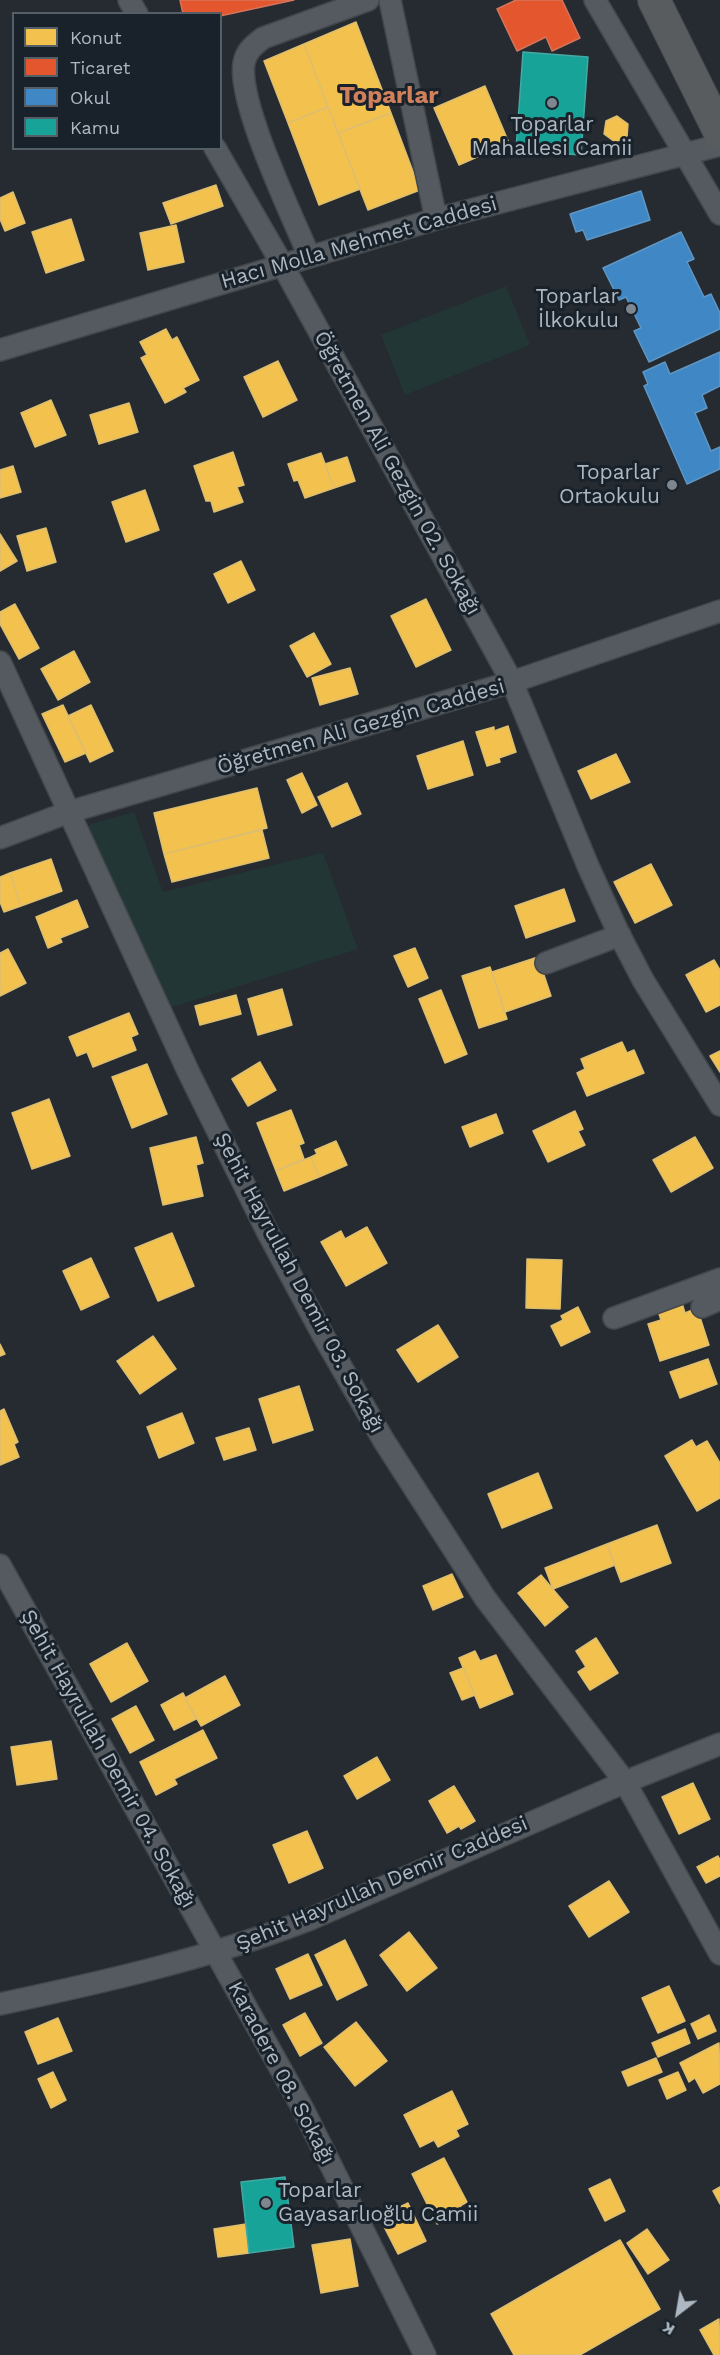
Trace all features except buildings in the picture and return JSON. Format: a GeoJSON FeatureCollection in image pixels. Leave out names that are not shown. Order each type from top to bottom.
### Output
{"type":"FeatureCollection","features":[{"type":"Feature","properties":{"kind":"highway"},"geometry":{"type":"LineString","coordinates":[[654,0],[720,133]]}},
{"type":"Feature","properties":{"kind":"street"},"geometry":{"type":"LineString","coordinates":[[309,256],[257,129],[248,100],[244,62],[250,48],[263,38],[368,0]]}},
{"type":"Feature","properties":{"kind":"street"},"geometry":{"type":"LineString","coordinates":[[390,0],[436,219]]}},
{"type":"Feature","properties":{"kind":"street"},"geometry":{"type":"LineString","coordinates":[[595,0],[720,214]]}},
{"type":"Feature","properties":{"kind":"street","name":"Hacı Molla Mehmet Caddesi"},"geometry":{"type":"LineString","coordinates":[[0,350],[436,219],[720,145]]}},
{"type":"Feature","properties":{"kind":"street","name":"Öğretmen Ali Gezgin 02. Sokağı"},"geometry":{"type":"LineString","coordinates":[[216,150],[282,264],[512,682],[588,866],[620,935],[643,980],[720,1105]]}},
{"type":"Feature","properties":{"kind":"street","name":"Öğretmen Ali Gezgin Caddesi"},"geometry":{"type":"LineString","coordinates":[[0,838],[69,812],[512,682],[720,612]]}},
{"type":"Feature","properties":{"kind":"street","name":"Şehit Hayrullah Demir 03. Sokağı"},"geometry":{"type":"LineString","coordinates":[[0,662],[188,1071],[267,1231],[324,1337],[384,1441],[485,1598],[626,1782],[720,1954]]}},
{"type":"Feature","properties":{"kind":"street"},"geometry":{"type":"LineString","coordinates":[[546,963],[620,935]]}},
{"type":"Feature","properties":{"kind":"street"},"geometry":{"type":"LineString","coordinates":[[614,1318],[720,1280]]}},
{"type":"Feature","properties":{"kind":"street","name":"Şehit Hayrullah Demir 04. Sokağı"},"geometry":{"type":"LineString","coordinates":[[0,1565],[215,1952]]}},
{"type":"Feature","properties":{"kind":"street","name":"Şehit Hayrullah Demir Caddesi"},"geometry":{"type":"LineString","coordinates":[[0,2004],[215,1952],[308,1920],[626,1782],[720,1744]]}},
{"type":"Feature","properties":{"kind":"street","name":"Karadere 08. Sokağı"},"geometry":{"type":"LineString","coordinates":[[215,1952],[303,2109],[425,2355]]}},
{"type":"Feature","properties":{"kind":"shaded area"},"geometry":{"type":"Polygon","coordinates":[[[506,286],[530,345],[405,395],[381,335],[506,286]]]}},
{"type":"Feature","properties":{"kind":"shaded area"},"geometry":{"type":"Polygon","coordinates":[[[134,812],[163,892],[323,853],[358,949],[169,1008],[85,826],[134,812]]]}},
{"type":"Feature","properties":{"kind":"place","name":"Toparlar Mahallesi Camii"},"geometry":{"type":"Point","coordinates":[552,103]}},
{"type":"Feature","properties":{"kind":"place","name":"Toparlar İlkokulu"},"geometry":{"type":"Point","coordinates":[631,309]}},
{"type":"Feature","properties":{"kind":"place","name":"Toparlar Ortaokulu"},"geometry":{"type":"Point","coordinates":[672,485]}},
{"type":"Feature","properties":{"kind":"place","name":"Toparlar Gayasarlıoğlu Camii"},"geometry":{"type":"Point","coordinates":[266,2203]}},
{"type":"Feature","properties":{"kind":"district","name":"Toparlar"},"geometry":{"type":"Point","coordinates":[389,96]}}]}
